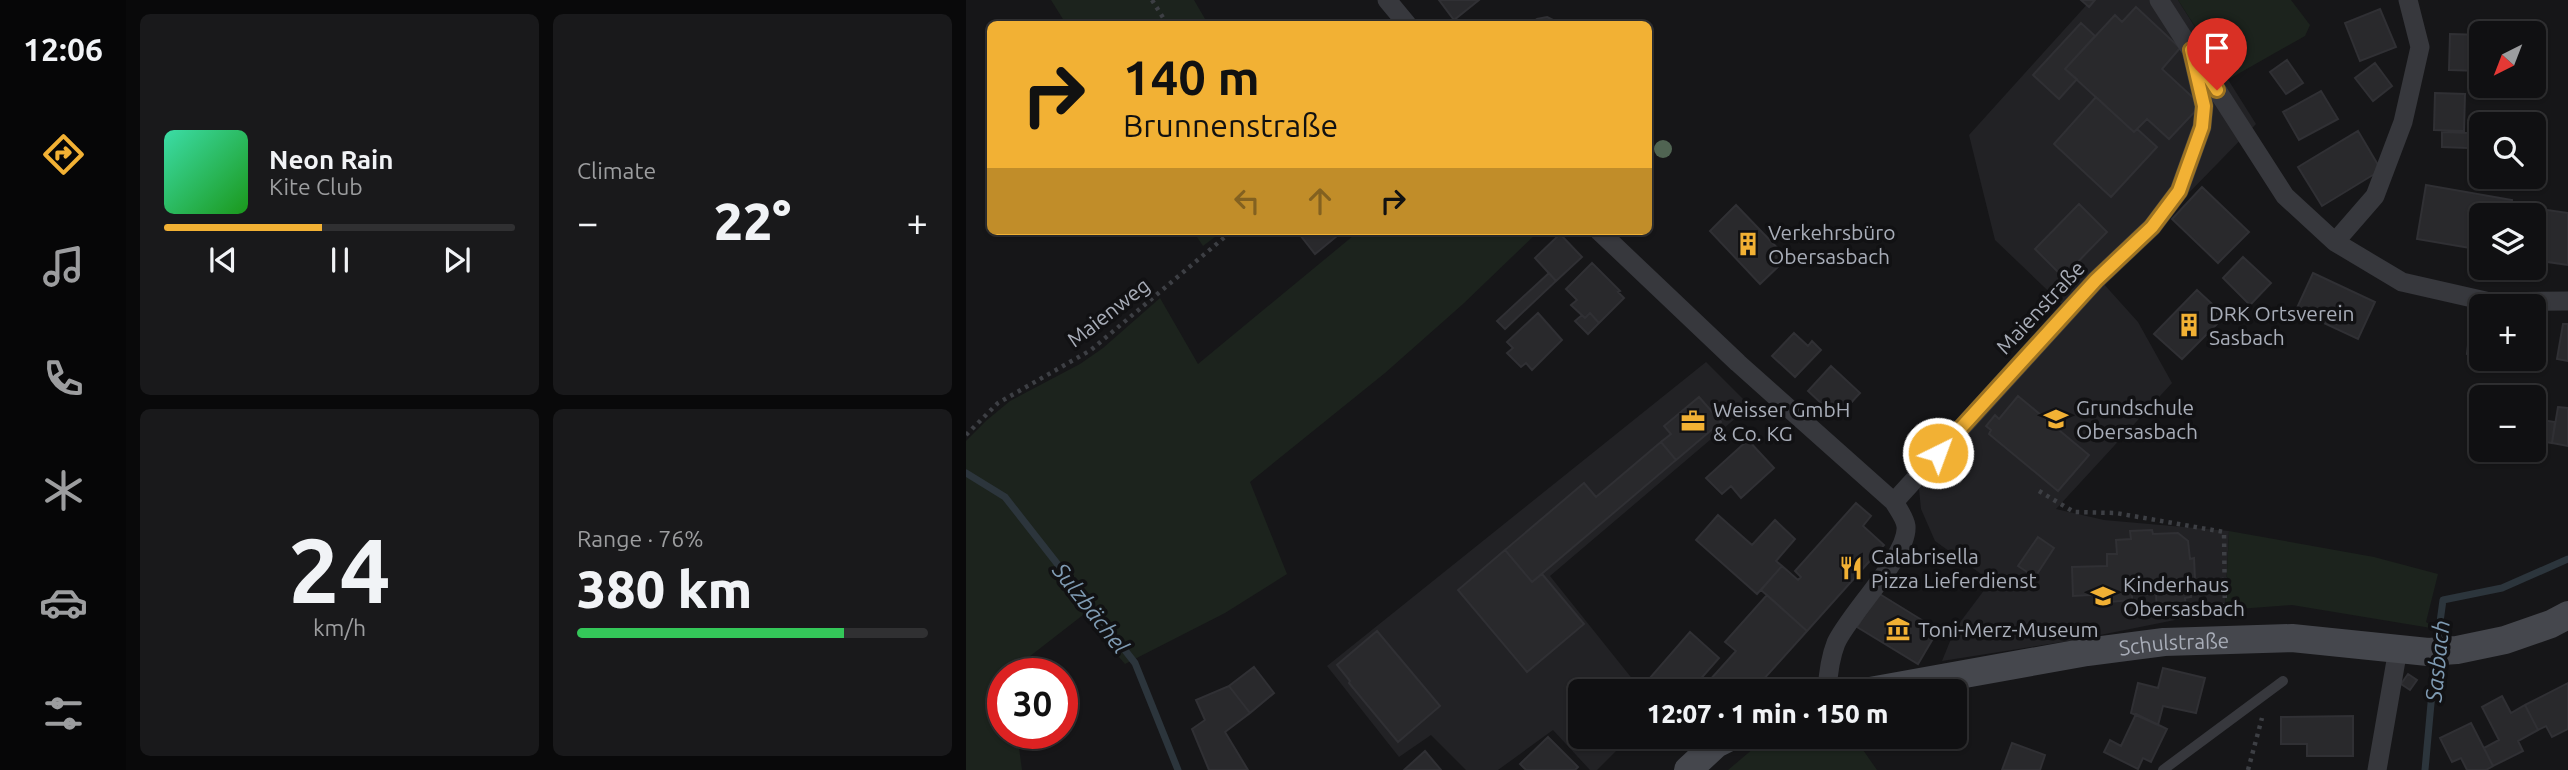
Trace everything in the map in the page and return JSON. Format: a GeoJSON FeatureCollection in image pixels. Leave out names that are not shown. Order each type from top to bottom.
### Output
{"type":"FeatureCollection","features":[{"type":"Feature","properties":{"kind":"main road","name":"Schulstraße"},"geometry":{"type":"LineString","coordinates":[[1937,679],[2087,652],[2164,642],[2225,638],[2292,638],[2428,652],[2457,650],[2505,640],[2568,615]]}},
{"type":"Feature","properties":{"kind":"main road"},"geometry":{"type":"LineString","coordinates":[[1688,770],[1711,749]]}},
{"type":"Feature","properties":{"kind":"street"},"geometry":{"type":"LineString","coordinates":[[1387,0],[1404,21]]}},
{"type":"Feature","properties":{"kind":"street"},"geometry":{"type":"LineString","coordinates":[[2159,0],[2285,196],[2335,243],[2402,282],[2490,302],[2568,301]]}},
{"type":"Feature","properties":{"kind":"street"},"geometry":{"type":"LineString","coordinates":[[2335,243],[2375,196],[2403,122],[2420,47],[2408,0]]}},
{"type":"Feature","properties":{"kind":"street","name":"Maienstraße"},"geometry":{"type":"LineString","coordinates":[[1894,502],[2096,280],[2152,227],[2179,191],[2202,127],[2204,106],[2191,50]]}},
{"type":"Feature","properties":{"kind":"street"},"geometry":{"type":"LineString","coordinates":[[1603,235],[1738,363],[1894,502],[1906,526],[1904,538],[1894,559],[1837,642],[1828,679]]}},
{"type":"Feature","properties":{"kind":"street"},"geometry":{"type":"LineString","coordinates":[[2377,770],[2398,649]]}},
{"type":"Feature","properties":{"kind":"lane"},"geometry":{"type":"LineString","coordinates":[[2163,770],[2283,681]]}},
{"type":"Feature","properties":{"kind":"path"},"geometry":{"type":"LineString","coordinates":[[1152,0],[1165,21]]}},
{"type":"Feature","properties":{"kind":"path","name":"Maienweg"},"geometry":{"type":"LineString","coordinates":[[966,435],[998,403],[1091,350],[1227,235]]}},
{"type":"Feature","properties":{"kind":"path"},"geometry":{"type":"LineString","coordinates":[[2039,491],[2074,512],[2116,513],[2224,532],[2225,638]]}},
{"type":"Feature","properties":{"kind":"path"},"geometry":{"type":"LineString","coordinates":[[2248,770],[2266,706],[2283,681]]}},
{"type":"Feature","properties":{"kind":"shaded area"},"geometry":{"type":"Polygon","coordinates":[[[1051,0],[1194,0],[1206,21],[1064,21],[1051,0]]]}},
{"type":"Feature","properties":{"kind":"shaded area"},"geometry":{"type":"Polygon","coordinates":[[[2091,0],[2178,0],[2256,124],[2102,282],[2138,322],[2172,383],[2056,509],[2104,520],[2229,531],[2225,610],[2075,640],[1942,661],[1955,629],[1991,581],[1935,541],[1921,509],[1919,489],[1940,454],[2064,306],[1995,240],[1969,135],[2091,0]]]}},
{"type":"Feature","properties":{"kind":"shaded area"},"geometry":{"type":"Polygon","coordinates":[[[2178,0],[2291,0],[2310,25],[2305,36],[2229,79],[2178,0]]]}},
{"type":"Feature","properties":{"kind":"shaded area"},"geometry":{"type":"Polygon","coordinates":[[[1196,235],[1218,235],[1203,246],[1196,235]]]}},
{"type":"Feature","properties":{"kind":"shaded area"},"geometry":{"type":"Polygon","coordinates":[[[1354,235],[1535,235],[1385,373],[1250,482],[1287,574],[1225,613],[1125,664],[1083,615],[1028,658],[987,658],[987,749],[1019,749],[1022,770],[966,770],[966,441],[1010,401],[1080,364],[1103,348],[1160,298],[1198,364],[1354,235]]]}},
{"type":"Feature","properties":{"kind":"shaded area","name":"Weisser GmbH & Co. KG"},"geometry":{"type":"Polygon","coordinates":[[[1706,362],[1750,406],[1550,576],[1632,679],[1568,679],[1568,746],[1553,730],[1498,770],[1466,770],[1431,735],[1399,757],[1327,666],[1706,362]]]}},
{"type":"Feature","properties":{"kind":"shaded area"},"geometry":{"type":"Polygon","coordinates":[[[2229,531],[2374,557],[2438,574],[2426,622],[2437,629],[2292,605],[2225,610],[2229,531]]]}},
{"type":"Feature","properties":{"kind":"shaded area","name":"Weisser GmbH & Co. KG"},"geometry":{"type":"Polygon","coordinates":[[[1571,749],[1618,749],[1597,770],[1590,770],[1571,749]]]}},
{"type":"Feature","properties":{"kind":"shaded area"},"geometry":{"type":"Polygon","coordinates":[[[1753,749],[1862,749],[1877,770],[1728,770],[1753,749]]]}},
{"type":"Feature","properties":{"kind":"building"},"geometry":{"type":"Polygon","coordinates":[[[1439,0],[1479,0],[1454,20],[1439,0]]]}},
{"type":"Feature","properties":{"kind":"building"},"geometry":{"type":"Polygon","coordinates":[[[2081,0],[2095,0],[2089,7],[2081,0]]]}},
{"type":"Feature","properties":{"kind":"building"},"geometry":{"type":"Polygon","coordinates":[[[2136,7],[2180,48],[2162,69],[2201,105],[2169,139],[2147,119],[2134,132],[2065,69],[2115,15],[2122,22],[2136,7]]]}},
{"type":"Feature","properties":{"kind":"building"},"geometry":{"type":"Polygon","coordinates":[[[2380,9],[2396,47],[2360,61],[2345,23],[2380,9]]]}},
{"type":"Feature","properties":{"kind":"building"},"geometry":{"type":"Polygon","coordinates":[[[1547,17],[1555,21],[1534,21],[1547,17]]]}},
{"type":"Feature","properties":{"kind":"building"},"geometry":{"type":"Polygon","coordinates":[[[2081,23],[2095,36],[2065,69],[2077,79],[2059,99],[2033,75],[2081,23]]]}},
{"type":"Feature","properties":{"kind":"building"},"geometry":{"type":"Polygon","coordinates":[[[2450,34],[2469,35],[2469,71],[2449,70],[2450,34]]]}},
{"type":"Feature","properties":{"kind":"building"},"geometry":{"type":"Polygon","coordinates":[[[2287,60],[2303,83],[2286,94],[2270,72],[2287,60]]]}},
{"type":"Feature","properties":{"kind":"building"},"geometry":{"type":"Polygon","coordinates":[[[2375,63],[2392,86],[2373,101],[2355,78],[2375,63]]]}},
{"type":"Feature","properties":{"kind":"building"},"geometry":{"type":"Polygon","coordinates":[[[2321,91],[2338,119],[2299,140],[2283,112],[2321,91]]]}},
{"type":"Feature","properties":{"kind":"building"},"geometry":{"type":"Polygon","coordinates":[[[2435,93],[2465,94],[2464,131],[2434,130],[2435,93]]]}},
{"type":"Feature","properties":{"kind":"building"},"geometry":{"type":"Polygon","coordinates":[[[2096,97],[2134,132],[2137,129],[2157,147],[2111,197],[2054,144],[2096,97]]]}},
{"type":"Feature","properties":{"kind":"building"},"geometry":{"type":"Polygon","coordinates":[[[2358,131],[2381,170],[2322,206],[2298,167],[2358,131]]]}},
{"type":"Feature","properties":{"kind":"building"},"geometry":{"type":"Polygon","coordinates":[[[2442,132],[2469,133],[2468,148],[2442,147],[2442,132]]]}},
{"type":"Feature","properties":{"kind":"building"},"geometry":{"type":"Polygon","coordinates":[[[2426,185],[2512,200],[2512,203],[2469,203],[2469,248],[2417,239],[2426,185]]]}},
{"type":"Feature","properties":{"kind":"building"},"geometry":{"type":"Polygon","coordinates":[[[2202,187],[2249,232],[2218,263],[2172,219],[2202,187]]]}},
{"type":"Feature","properties":{"kind":"building"},"geometry":{"type":"Polygon","coordinates":[[[2079,204],[2107,232],[2063,277],[2035,249],[2079,204]]]}},
{"type":"Feature","properties":{"kind":"building","name":"Verkehrsbüro Obersasbach"},"geometry":{"type":"Polygon","coordinates":[[[1736,205],[1787,258],[1760,284],[1710,231],[1736,205]]]}},
{"type":"Feature","properties":{"kind":"building"},"geometry":{"type":"Polygon","coordinates":[[[2546,210],[2568,213],[2568,265],[2546,262],[2546,210]]]}},
{"type":"Feature","properties":{"kind":"building"},"geometry":{"type":"Polygon","coordinates":[[[1300,235],[1338,235],[1315,254],[1300,235]]]}},
{"type":"Feature","properties":{"kind":"building"},"geometry":{"type":"Polygon","coordinates":[[[1559,235],[1582,257],[1556,281],[1535,258],[1559,235]]]}},
{"type":"Feature","properties":{"kind":"building"},"geometry":{"type":"Polygon","coordinates":[[[2243,257],[2271,283],[2250,305],[2223,278],[2243,257]]]}},
{"type":"Feature","properties":{"kind":"building"},"geometry":{"type":"Polygon","coordinates":[[[1592,263],[1624,298],[1599,323],[1590,313],[1585,318],[1571,305],[1577,300],[1566,289],[1592,263]]]}},
{"type":"Feature","properties":{"kind":"building"},"geometry":{"type":"Polygon","coordinates":[[[1549,273],[1556,281],[1505,329],[1497,321],[1549,273]]]}},
{"type":"Feature","properties":{"kind":"building"},"geometry":{"type":"Polygon","coordinates":[[[2313,273],[2375,302],[2358,339],[2296,310],[2313,273]]]}},
{"type":"Feature","properties":{"kind":"building","name":"DRK Ortsverein Sasbach"},"geometry":{"type":"Polygon","coordinates":[[[2197,290],[2225,316],[2182,359],[2154,334],[2197,290]]]}},
{"type":"Feature","properties":{"kind":"building"},"geometry":{"type":"Polygon","coordinates":[[[1538,313],[1562,340],[1532,370],[1526,363],[1521,367],[1507,353],[1513,348],[1507,342],[1538,313]]]}},
{"type":"Feature","properties":{"kind":"building"},"geometry":{"type":"Polygon","coordinates":[[[1590,313],[1599,323],[1588,334],[1575,321],[1590,313]]]}},
{"type":"Feature","properties":{"kind":"building"},"geometry":{"type":"Polygon","coordinates":[[[2563,324],[2568,324],[2568,361],[2557,359],[2563,324]]]}},
{"type":"Feature","properties":{"kind":"building"},"geometry":{"type":"Polygon","coordinates":[[[1794,333],[1808,346],[1812,341],[1821,350],[1795,377],[1772,356],[1794,333]]]}},
{"type":"Feature","properties":{"kind":"building"},"geometry":{"type":"Polygon","coordinates":[[[1831,366],[1860,393],[1837,418],[1808,391],[1831,366]]]}},
{"type":"Feature","properties":{"kind":"building"},"geometry":{"type":"Polygon","coordinates":[[[2018,396],[2089,455],[2058,491],[1989,434],[1991,430],[1986,426],[1995,415],[1999,419],[2018,396]]]}},
{"type":"Feature","properties":{"kind":"building"},"geometry":{"type":"Polygon","coordinates":[[[1699,397],[1721,422],[1676,460],[1661,442],[1671,434],[1664,426],[1699,397]]]}},
{"type":"Feature","properties":{"kind":"building"},"geometry":{"type":"Polygon","coordinates":[[[2558,407],[2568,408],[2568,446],[2552,443],[2558,407]]]}},
{"type":"Feature","properties":{"kind":"building"},"geometry":{"type":"Polygon","coordinates":[[[2546,421],[2555,422],[2552,443],[2546,442],[2546,421]]]}},
{"type":"Feature","properties":{"kind":"building"},"geometry":{"type":"Polygon","coordinates":[[[1748,440],[1774,468],[1741,498],[1731,486],[1722,494],[1706,478],[1748,440]]]}},
{"type":"Feature","properties":{"kind":"building"},"geometry":{"type":"Polygon","coordinates":[[[1661,442],[1676,460],[1532,582],[1505,550],[1584,483],[1596,497],[1661,442]]]}},
{"type":"Feature","properties":{"kind":"building"},"geometry":{"type":"Polygon","coordinates":[[[1856,503],[1871,516],[1863,526],[1884,545],[1807,631],[1761,590],[1782,566],[1798,580],[1801,577],[1795,571],[1856,503]]]}},
{"type":"Feature","properties":{"kind":"building"},"geometry":{"type":"Polygon","coordinates":[[[1718,515],[1752,545],[1775,520],[1795,539],[1776,561],[1782,566],[1757,594],[1696,540],[1718,515]]]}},
{"type":"Feature","properties":{"kind":"building"},"geometry":{"type":"Polygon","coordinates":[[[2152,530],[2153,534],[2178,533],[2188,541],[2190,559],[2194,558],[2195,580],[2190,581],[2191,597],[2185,598],[2186,611],[2157,612],[2156,594],[2132,595],[2132,600],[2109,602],[2109,594],[2073,596],[2072,567],[2107,566],[2107,554],[2117,554],[2116,540],[2131,539],[2130,531],[2152,530]]]}},
{"type":"Feature","properties":{"kind":"building"},"geometry":{"type":"Polygon","coordinates":[[[2038,537],[2054,548],[2035,577],[2018,566],[2038,537]]]}},
{"type":"Feature","properties":{"kind":"building"},"geometry":{"type":"Polygon","coordinates":[[[1505,550],[1532,582],[1542,574],[1584,624],[1527,672],[1458,590],[1505,550]]]}},
{"type":"Feature","properties":{"kind":"building","name":"Toni-Merz-Museum"},"geometry":{"type":"Polygon","coordinates":[[[1878,593],[1938,630],[1918,664],[1857,627],[1878,593]]]}},
{"type":"Feature","properties":{"kind":"building"},"geometry":{"type":"Polygon","coordinates":[[[1767,595],[1807,631],[1764,679],[1711,679],[1736,651],[1725,642],[1767,595]]]}},
{"type":"Feature","properties":{"kind":"building"},"geometry":{"type":"Polygon","coordinates":[[[1377,631],[1440,706],[1398,742],[1337,665],[1377,631]]]}},
{"type":"Feature","properties":{"kind":"building"},"geometry":{"type":"Polygon","coordinates":[[[1690,632],[1719,658],[1701,679],[1649,679],[1690,632]]]}},
{"type":"Feature","properties":{"kind":"building"},"geometry":{"type":"Polygon","coordinates":[[[1254,667],[1274,693],[1250,713],[1229,686],[1254,667]]]}},
{"type":"Feature","properties":{"kind":"building"},"geometry":{"type":"Polygon","coordinates":[[[2163,668],[2205,678],[2196,713],[2163,706],[2158,725],[2131,713],[2138,683],[2158,688],[2163,668]]]}},
{"type":"Feature","properties":{"kind":"building"},"geometry":{"type":"Polygon","coordinates":[[[2408,674],[2417,680],[2410,690],[2401,684],[2408,674]]]}},
{"type":"Feature","properties":{"kind":"building"},"geometry":{"type":"Polygon","coordinates":[[[2568,683],[2568,729],[2552,737],[2546,726],[2538,730],[2525,705],[2568,683]]]}},
{"type":"Feature","properties":{"kind":"building"},"geometry":{"type":"Polygon","coordinates":[[[1229,686],[1250,713],[1225,732],[1248,770],[1209,770],[1192,729],[1205,720],[1196,700],[1229,686]]]}},
{"type":"Feature","properties":{"kind":"building"},"geometry":{"type":"Polygon","coordinates":[[[2502,696],[2511,713],[2525,705],[2538,730],[2518,741],[2523,751],[2493,766],[2484,748],[2499,740],[2482,707],[2502,696]]]}},
{"type":"Feature","properties":{"kind":"building"},"geometry":{"type":"Polygon","coordinates":[[[2136,714],[2167,729],[2151,762],[2143,758],[2138,769],[2104,752],[2110,740],[2121,746],[2136,714]]]}},
{"type":"Feature","properties":{"kind":"building"},"geometry":{"type":"Polygon","coordinates":[[[2353,716],[2353,756],[2307,756],[2307,744],[2281,744],[2281,717],[2353,716]]]}},
{"type":"Feature","properties":{"kind":"building"},"geometry":{"type":"Polygon","coordinates":[[[2471,723],[2493,766],[2486,770],[2467,770],[2461,758],[2452,762],[2440,738],[2471,723]]]}},
{"type":"Feature","properties":{"kind":"building"},"geometry":{"type":"Polygon","coordinates":[[[1548,737],[1578,767],[1575,770],[1526,770],[1520,764],[1548,737]]]}},
{"type":"Feature","properties":{"kind":"building"},"geometry":{"type":"Polygon","coordinates":[[[2012,743],[2045,755],[2040,770],[2002,770],[2012,743]]]}},
{"type":"Feature","properties":{"kind":"building"},"geometry":{"type":"Polygon","coordinates":[[[1425,751],[1441,770],[1404,770],[1425,751]]]}},
{"type":"Feature","properties":{"kind":"waterway","name":"Sulzbächel"},"geometry":{"type":"LineString","coordinates":[[966,473],[1005,497],[1135,663],[1178,770]]}},
{"type":"Feature","properties":{"kind":"waterway","name":"Sasbach"},"geometry":{"type":"LineString","coordinates":[[2437,644],[2443,600],[2502,588],[2568,559]]}},
{"type":"Feature","properties":{"kind":"waterway","name":"Sasbach"},"geometry":{"type":"LineString","coordinates":[[2425,770],[2435,659]]}},
{"type":"Feature","properties":{"kind":"place","name":"Verkehrsbüro Obersasbach"},"geometry":{"type":"Point","coordinates":[1748,244]}},
{"type":"Feature","properties":{"kind":"place","name":"DRK Ortsverein Sasbach"},"geometry":{"type":"Point","coordinates":[2189,325]}},
{"type":"Feature","properties":{"kind":"place","name":"Grundschule Obersasbach"},"geometry":{"type":"Point","coordinates":[2056,419]}},
{"type":"Feature","properties":{"kind":"place","name":"Weisser GmbH & Co. KG"},"geometry":{"type":"Point","coordinates":[1693,421]}},
{"type":"Feature","properties":{"kind":"place","name":"Calabrisella Pizza Lieferdienst"},"geometry":{"type":"Point","coordinates":[1851,568]}},
{"type":"Feature","properties":{"kind":"place","name":"Kinderhaus Obersasbach"},"geometry":{"type":"Point","coordinates":[2103,596]}},
{"type":"Feature","properties":{"kind":"place","name":"Toni-Merz-Museum"},"geometry":{"type":"Point","coordinates":[1898,629]}},
{"type":"Feature","properties":{"kind":"route"},"geometry":{"type":"LineString","coordinates":[[1938,453],[2096,280],[2152,227],[2179,191],[2202,127],[2204,106],[2191,50],[2217,90]]}}]}
